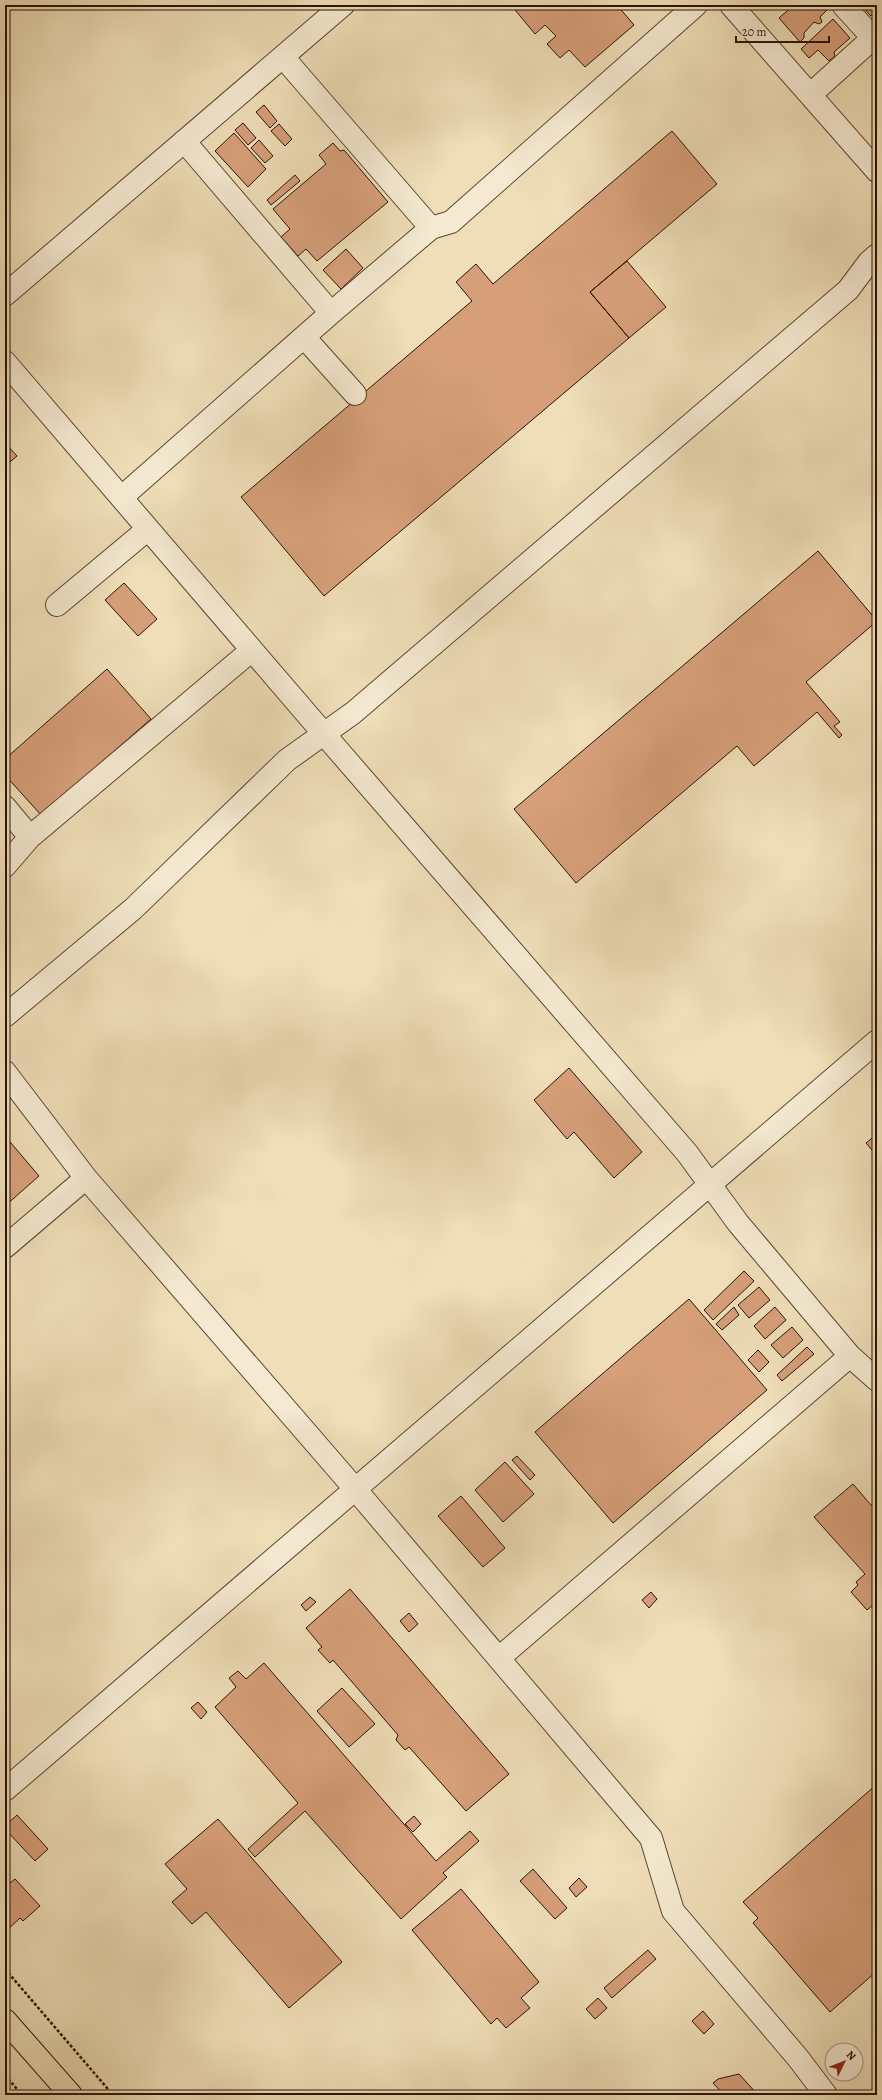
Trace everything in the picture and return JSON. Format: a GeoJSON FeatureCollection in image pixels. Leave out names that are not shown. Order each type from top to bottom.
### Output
{"type":"FeatureCollection","features":[{"type":"Feature","properties":{"kind":"main road"},"geometry":{"type":"LineString","coordinates":[[5,2020],[71,2095]]}},
{"type":"Feature","properties":{"kind":"street"},"geometry":{"type":"LineString","coordinates":[[5,296],[343,5]]}},
{"type":"Feature","properties":{"kind":"street"},"geometry":{"type":"LineString","coordinates":[[122,497],[331,312],[430,228],[451,222],[696,5]]}},
{"type":"Feature","properties":{"kind":"street"},"geometry":{"type":"LineString","coordinates":[[731,5],[877,171]]}},
{"type":"Feature","properties":{"kind":"street"},"geometry":{"type":"LineString","coordinates":[[810,95],[872,38],[843,5]]}},
{"type":"Feature","properties":{"kind":"street"},"geometry":{"type":"LineString","coordinates":[[283,57],[430,228]]}},
{"type":"Feature","properties":{"kind":"street"},"geometry":{"type":"LineString","coordinates":[[184,141],[331,312]]}},
{"type":"Feature","properties":{"kind":"street"},"geometry":{"type":"LineString","coordinates":[[5,1016],[133,909],[287,760],[353,713],[842,295],[869,262],[877,255]]}},
{"type":"Feature","properties":{"kind":"street"},"geometry":{"type":"LineString","coordinates":[[304,336],[355,394]]}},
{"type":"Feature","properties":{"kind":"street"},"geometry":{"type":"LineString","coordinates":[[5,362],[324,734],[687,1153],[738,1223],[850,1356],[877,1380]]}},
{"type":"Feature","properties":{"kind":"street"},"geometry":{"type":"LineString","coordinates":[[58,606],[148,529]]}},
{"type":"Feature","properties":{"kind":"street"},"geometry":{"type":"LineString","coordinates":[[5,866],[30,837],[252,650]]}},
{"type":"Feature","properties":{"kind":"street"},"geometry":{"type":"LineString","coordinates":[[5,807],[30,837]]}},
{"type":"Feature","properties":{"kind":"street"},"geometry":{"type":"LineString","coordinates":[[5,1790],[877,1042]]}},
{"type":"Feature","properties":{"kind":"street"},"geometry":{"type":"LineString","coordinates":[[5,1072],[86,1178],[356,1490],[652,1838],[673,1911],[798,2058],[826,2095]]}},
{"type":"Feature","properties":{"kind":"street"},"geometry":{"type":"LineString","coordinates":[[5,1247],[86,1178]]}},
{"type":"Feature","properties":{"kind":"street"},"geometry":{"type":"LineString","coordinates":[[499,1658],[850,1356]]}},
{"type":"Feature","properties":{"kind":"path"},"geometry":{"type":"LineString","coordinates":[[5,1969],[113,2095]]}},
{"type":"Feature","properties":{"kind":"path"},"geometry":{"type":"LineString","coordinates":[[5,2075],[22,2095]]}},
{"type":"Feature","properties":{"kind":"building"},"geometry":{"type":"Polygon","coordinates":[[[511,5],[617,5],[634,25],[585,67],[569,50],[560,58],[547,44],[556,36],[545,25],[535,34],[511,5]]]}},
{"type":"Feature","properties":{"kind":"building"},"geometry":{"type":"Polygon","coordinates":[[[794,5],[822,5],[827,10],[820,17],[822,22],[819,24],[814,22],[804,33],[804,38],[800,42],[779,18],[794,5]]]}},
{"type":"Feature","properties":{"kind":"building"},"geometry":{"type":"Polygon","coordinates":[[[861,5],[877,5],[877,10],[871,16],[861,5]]]}},
{"type":"Feature","properties":{"kind":"building"},"geometry":{"type":"Polygon","coordinates":[[[833,19],[850,38],[834,52],[835,56],[829,61],[818,50],[809,58],[801,49],[833,19]]]}},
{"type":"Feature","properties":{"kind":"building"},"geometry":{"type":"Polygon","coordinates":[[[264,105],[277,121],[270,128],[256,112],[264,105]]]}},
{"type":"Feature","properties":{"kind":"building"},"geometry":{"type":"Polygon","coordinates":[[[243,123],[256,138],[248,145],[235,130],[243,123]]]}},
{"type":"Feature","properties":{"kind":"building"},"geometry":{"type":"Polygon","coordinates":[[[279,124],[292,139],[285,146],[271,131],[279,124]]]}},
{"type":"Feature","properties":{"kind":"building"},"geometry":{"type":"Polygon","coordinates":[[[672,131],[717,184],[590,292],[629,338],[324,596],[241,497],[472,301],[456,282],[476,264],[493,284],[672,131]]]}},
{"type":"Feature","properties":{"kind":"building"},"geometry":{"type":"Polygon","coordinates":[[[234,133],[266,169],[248,187],[215,151],[234,133]]]}},
{"type":"Feature","properties":{"kind":"building"},"geometry":{"type":"Polygon","coordinates":[[[259,140],[273,156],[265,163],[251,148],[259,140]]]}},
{"type":"Feature","properties":{"kind":"building"},"geometry":{"type":"Polygon","coordinates":[[[333,143],[340,151],[344,150],[388,202],[317,261],[306,249],[298,256],[281,237],[290,229],[273,209],[326,164],[319,155],[333,143]]]}},
{"type":"Feature","properties":{"kind":"building"},"geometry":{"type":"Polygon","coordinates":[[[295,175],[300,181],[271,205],[267,200],[295,175]]]}},
{"type":"Feature","properties":{"kind":"building"},"geometry":{"type":"Polygon","coordinates":[[[346,249],[363,268],[341,289],[323,270],[346,249]]]}},
{"type":"Feature","properties":{"kind":"building"},"geometry":{"type":"Polygon","coordinates":[[[627,261],[666,307],[629,338],[590,292],[627,261]]]}},
{"type":"Feature","properties":{"kind":"building"},"geometry":{"type":"Polygon","coordinates":[[[5,443],[17,456],[5,466],[5,443]]]}},
{"type":"Feature","properties":{"kind":"building"},"geometry":{"type":"Polygon","coordinates":[[[818,551],[877,621],[806,682],[840,722],[834,726],[842,735],[839,738],[817,712],[754,766],[737,746],[576,883],[514,809],[818,551]]]}},
{"type":"Feature","properties":{"kind":"building"},"geometry":{"type":"Polygon","coordinates":[[[124,583],[157,619],[138,636],[105,600],[124,583]]]}},
{"type":"Feature","properties":{"kind":"building"},"geometry":{"type":"Polygon","coordinates":[[[107,669],[151,719],[41,815],[5,775],[5,759],[107,669]]]}},
{"type":"Feature","properties":{"kind":"building"},"geometry":{"type":"Polygon","coordinates":[[[569,1068],[642,1152],[614,1178],[574,1132],[567,1139],[534,1100],[569,1068]]]}},
{"type":"Feature","properties":{"kind":"building"},"geometry":{"type":"Polygon","coordinates":[[[877,1134],[877,1156],[866,1143],[877,1134]]]}},
{"type":"Feature","properties":{"kind":"building"},"geometry":{"type":"Polygon","coordinates":[[[5,1136],[39,1176],[5,1206],[5,1136]]]}},
{"type":"Feature","properties":{"kind":"building"},"geometry":{"type":"Polygon","coordinates":[[[744,1271],[754,1281],[713,1320],[704,1310],[744,1271]]]}},
{"type":"Feature","properties":{"kind":"building"},"geometry":{"type":"Polygon","coordinates":[[[759,1287],[770,1300],[749,1318],[738,1305],[759,1287]]]}},
{"type":"Feature","properties":{"kind":"building"},"geometry":{"type":"Polygon","coordinates":[[[689,1299],[767,1390],[613,1523],[535,1432],[689,1299]]]}},
{"type":"Feature","properties":{"kind":"building"},"geometry":{"type":"Polygon","coordinates":[[[734,1307],[739,1315],[722,1330],[716,1324],[734,1307]]]}},
{"type":"Feature","properties":{"kind":"building"},"geometry":{"type":"Polygon","coordinates":[[[775,1307],[786,1320],[765,1339],[754,1326],[775,1307]]]}},
{"type":"Feature","properties":{"kind":"building"},"geometry":{"type":"Polygon","coordinates":[[[792,1327],[803,1340],[783,1358],[771,1345],[792,1327]]]}},
{"type":"Feature","properties":{"kind":"building"},"geometry":{"type":"Polygon","coordinates":[[[807,1347],[814,1354],[782,1381],[777,1375],[807,1347]]]}},
{"type":"Feature","properties":{"kind":"building"},"geometry":{"type":"Polygon","coordinates":[[[758,1350],[769,1362],[759,1372],[748,1360],[758,1350]]]}},
{"type":"Feature","properties":{"kind":"building"},"geometry":{"type":"Polygon","coordinates":[[[517,1456],[535,1475],[530,1480],[512,1460],[517,1456]]]}},
{"type":"Feature","properties":{"kind":"building"},"geometry":{"type":"Polygon","coordinates":[[[505,1462],[534,1494],[503,1522],[475,1490],[505,1462]]]}},
{"type":"Feature","properties":{"kind":"building"},"geometry":{"type":"Polygon","coordinates":[[[853,1484],[877,1512],[877,1602],[867,1610],[851,1592],[858,1585],[856,1582],[865,1574],[814,1517],[853,1484]]]}},
{"type":"Feature","properties":{"kind":"building"},"geometry":{"type":"Polygon","coordinates":[[[461,1496],[505,1548],[483,1567],[438,1516],[461,1496]]]}},
{"type":"Feature","properties":{"kind":"building"},"geometry":{"type":"Polygon","coordinates":[[[350,1589],[509,1774],[466,1811],[409,1747],[405,1750],[396,1740],[398,1735],[333,1660],[330,1663],[318,1650],[322,1647],[306,1628],[350,1589]]]}},
{"type":"Feature","properties":{"kind":"building"},"geometry":{"type":"Polygon","coordinates":[[[651,1592],[657,1599],[649,1608],[642,1600],[651,1592]]]}},
{"type":"Feature","properties":{"kind":"building"},"geometry":{"type":"Polygon","coordinates":[[[310,1597],[316,1602],[306,1611],[301,1605],[310,1597]]]}},
{"type":"Feature","properties":{"kind":"building"},"geometry":{"type":"Polygon","coordinates":[[[409,1613],[418,1624],[409,1632],[400,1621],[409,1613]]]}},
{"type":"Feature","properties":{"kind":"building"},"geometry":{"type":"Polygon","coordinates":[[[264,1663],[436,1861],[470,1831],[479,1841],[443,1873],[447,1877],[401,1919],[305,1811],[255,1857],[248,1849],[298,1803],[215,1707],[236,1687],[229,1678],[238,1671],[246,1679],[264,1663]]]}},
{"type":"Feature","properties":{"kind":"building"},"geometry":{"type":"Polygon","coordinates":[[[342,1688],[375,1724],[349,1747],[317,1711],[342,1688]]]}},
{"type":"Feature","properties":{"kind":"building"},"geometry":{"type":"Polygon","coordinates":[[[198,1702],[207,1712],[201,1719],[191,1708],[198,1702]]]}},
{"type":"Feature","properties":{"kind":"building"},"geometry":{"type":"Polygon","coordinates":[[[877,1784],[877,1971],[830,2012],[753,1923],[758,1918],[743,1902],[877,1784]]]}},
{"type":"Feature","properties":{"kind":"building"},"geometry":{"type":"Polygon","coordinates":[[[17,1815],[48,1849],[35,1861],[5,1829],[5,1826],[17,1815]]]}},
{"type":"Feature","properties":{"kind":"building"},"geometry":{"type":"Polygon","coordinates":[[[414,1816],[421,1824],[413,1832],[405,1824],[414,1816]]]}},
{"type":"Feature","properties":{"kind":"building"},"geometry":{"type":"Polygon","coordinates":[[[218,1819],[342,1962],[289,2008],[206,1912],[192,1924],[172,1902],[187,1889],[165,1864],[218,1819]]]}},
{"type":"Feature","properties":{"kind":"building"},"geometry":{"type":"Polygon","coordinates":[[[533,1869],[567,1908],[555,1919],[520,1881],[533,1869]]]}},
{"type":"Feature","properties":{"kind":"building"},"geometry":{"type":"Polygon","coordinates":[[[579,1878],[587,1887],[576,1897],[569,1888],[579,1878]]]}},
{"type":"Feature","properties":{"kind":"building"},"geometry":{"type":"Polygon","coordinates":[[[15,1879],[40,1906],[23,1921],[20,1918],[5,1932],[5,1887],[15,1879]]]}},
{"type":"Feature","properties":{"kind":"building"},"geometry":{"type":"Polygon","coordinates":[[[461,1889],[539,1982],[521,1998],[530,2008],[506,2028],[497,2018],[491,2024],[412,1930],[461,1889]]]}},
{"type":"Feature","properties":{"kind":"building"},"geometry":{"type":"Polygon","coordinates":[[[648,1950],[656,1959],[612,1998],[604,1988],[648,1950]]]}},
{"type":"Feature","properties":{"kind":"building"},"geometry":{"type":"Polygon","coordinates":[[[598,1998],[607,2008],[595,2019],[586,2009],[598,1998]]]}},
{"type":"Feature","properties":{"kind":"building"},"geometry":{"type":"Polygon","coordinates":[[[703,2011],[714,2024],[704,2034],[692,2021],[703,2011]]]}},
{"type":"Feature","properties":{"kind":"building"},"geometry":{"type":"Polygon","coordinates":[[[739,2074],[758,2095],[724,2095],[713,2083],[718,2079],[739,2074]]]}}]}
